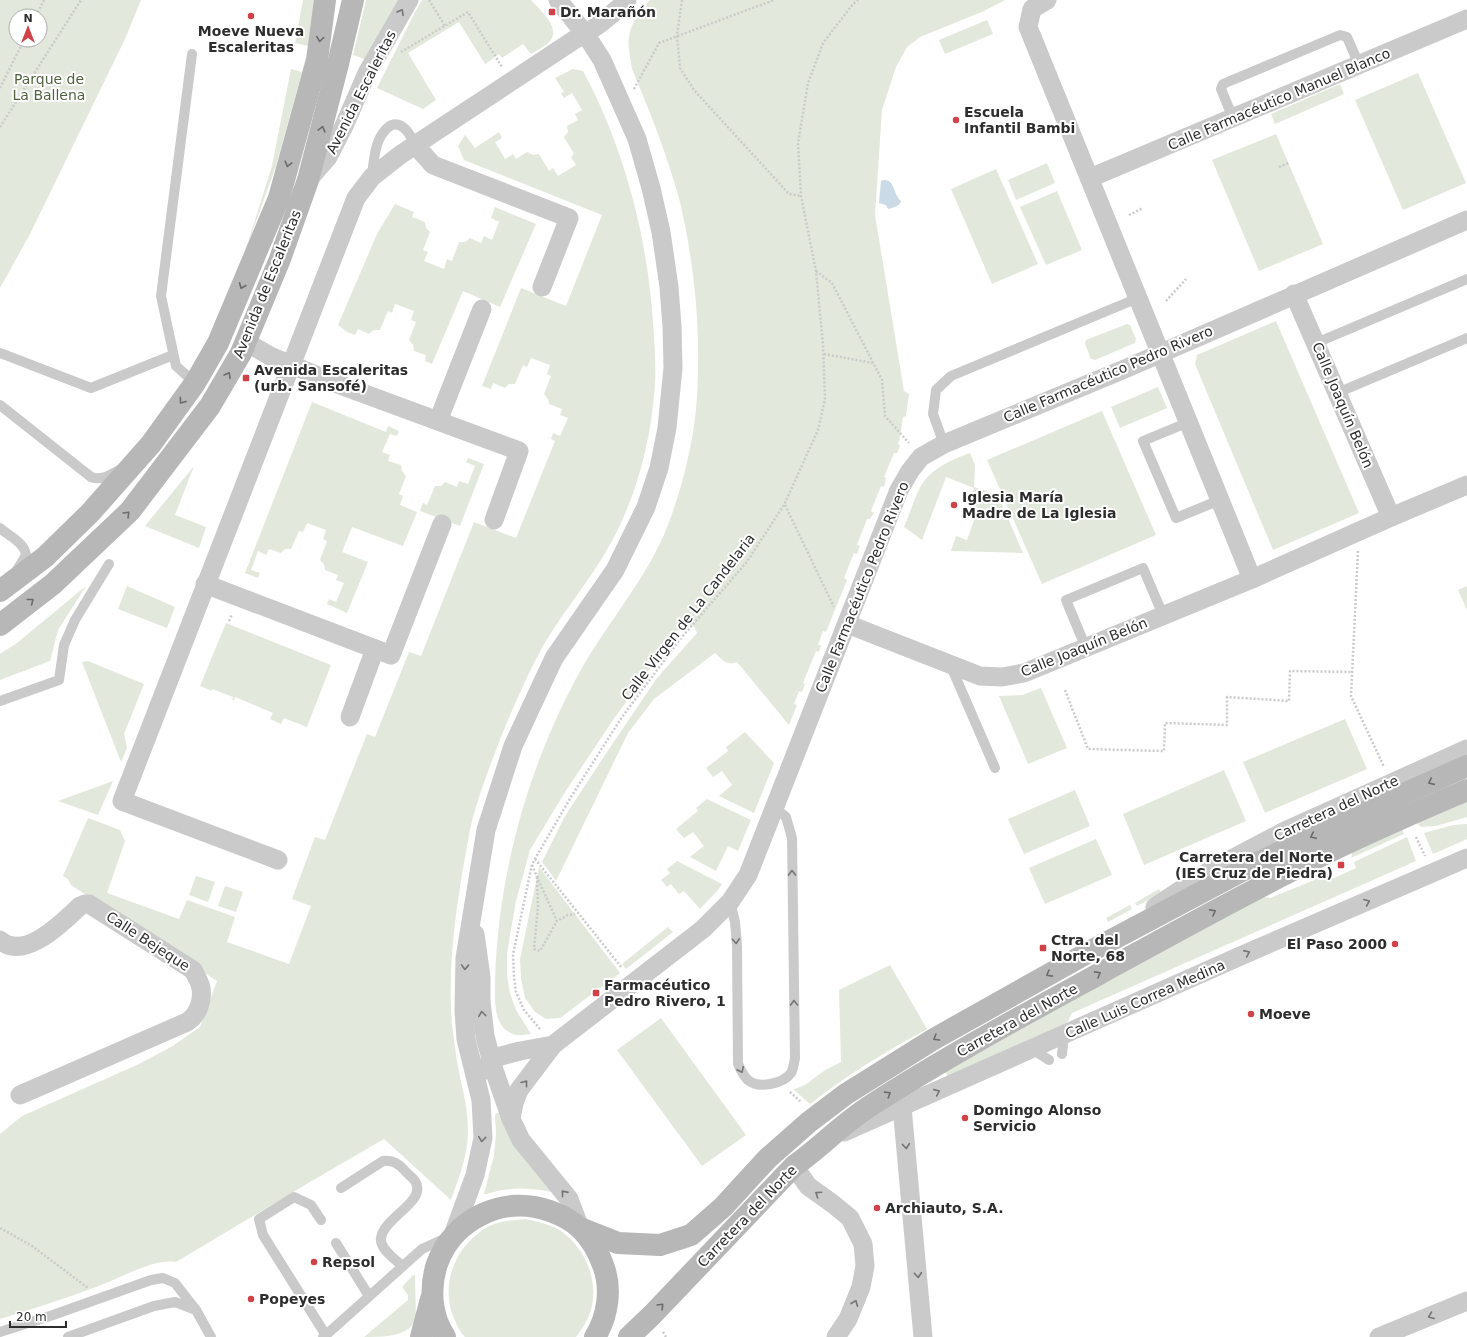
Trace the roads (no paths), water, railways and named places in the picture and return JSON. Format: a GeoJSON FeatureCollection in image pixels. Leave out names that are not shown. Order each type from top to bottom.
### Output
{"type":"FeatureCollection","features":[{"type":"Feature","properties":{"kind":"street","name":"Avenida de Escaleritas"},"geometry":{"type":"LineString","coordinates":[[2,590],[45,557],[90,513],[151,444],[195,383],[218,343],[278,198],[317,60],[325,0]]}},
{"type":"Feature","properties":{"kind":"street","name":"Avenida de Escaleritas"},"geometry":{"type":"LineString","coordinates":[[0,625],[53,584],[130,511],[210,406],[246,342],[280,259],[308,180],[353,0]]}},
{"type":"Feature","properties":{"kind":"street","name":"Avenida Escaleritas"},"geometry":{"type":"LineString","coordinates":[[308,180],[328,157],[368,73],[409,0]]}},
{"type":"Feature","properties":{"kind":"street"},"geometry":{"type":"LineString","coordinates":[[481,1100],[466,1039],[464,1010],[466,958],[486,830],[513,746],[554,658],[615,570],[646,507],[659,468],[667,428],[673,368],[669,287],[661,232],[651,188],[637,139],[602,60],[586,35],[558,0]]}},
{"type":"Feature","properties":{"kind":"street"},"geometry":{"type":"LineString","coordinates":[[278,860],[122,801],[356,198],[372,177],[415,145],[574,40],[586,35],[608,18],[627,0]]}},
{"type":"Feature","properties":{"kind":"street"},"geometry":{"type":"LineString","coordinates":[[1047,0],[1032,9],[1028,27],[1252,579]]}},
{"type":"Feature","properties":{"kind":"street","name":"Calle Farmacéutico Manuel Blanco"},"geometry":{"type":"LineString","coordinates":[[1090,178],[1467,19]]}},
{"type":"Feature","properties":{"kind":"street"},"geometry":{"type":"LineString","coordinates":[[415,145],[433,165],[569,218],[542,287]]}},
{"type":"Feature","properties":{"kind":"street","name":"Calle Farmacéutico Pedro Rivero"},"geometry":{"type":"LineString","coordinates":[[511,1119],[514,1103],[519,1090],[553,1045],[703,930],[730,902],[748,875],[899,490],[910,471],[921,457],[944,444],[1161,353],[1467,220]]}},
{"type":"Feature","properties":{"kind":"street","name":"Calle Joaquín Belón"},"geometry":{"type":"LineString","coordinates":[[1294,294],[1391,517]]}},
{"type":"Feature","properties":{"kind":"street"},"geometry":{"type":"LineString","coordinates":[[438,421],[482,309]]}},
{"type":"Feature","properties":{"kind":"street"},"geometry":{"type":"LineString","coordinates":[[246,342],[270,356],[290,365],[519,451],[494,520]]}},
{"type":"Feature","properties":{"kind":"street","name":"Calle Joaquín Belón"},"geometry":{"type":"LineString","coordinates":[[847,624],[980,676],[1002,677],[1024,673],[1252,579],[1467,485]]}},
{"type":"Feature","properties":{"kind":"street"},"geometry":{"type":"LineString","coordinates":[[205,584],[391,655],[442,524]]}},
{"type":"Feature","properties":{"kind":"street"},"geometry":{"type":"LineString","coordinates":[[350,718],[375,649]]}},
{"type":"Feature","properties":{"kind":"street","name":"Carretera del Norte"},"geometry":{"type":"LineString","coordinates":[[1089,952],[1211,870],[1285,831],[1467,749]]}},
{"type":"Feature","properties":{"kind":"street","name":"Carretera del Norte"},"geometry":{"type":"LineString","coordinates":[[580,1228],[618,1243],[660,1245],[691,1235],[723,1207],[768,1158],[809,1122],[846,1094],[934,1039],[1089,952],[1251,866],[1397,796],[1467,766]]}},
{"type":"Feature","properties":{"kind":"street","name":"Carretera del Norte"},"geometry":{"type":"LineString","coordinates":[[629,1336],[652,1315],[794,1166],[810,1155],[868,1107],[1019,1018],[1315,858],[1467,790]]}},
{"type":"Feature","properties":{"kind":"street","name":"Calle Luis Correa Medina"},"geometry":{"type":"LineString","coordinates":[[824,1142],[861,1124],[1467,858]]}},
{"type":"Feature","properties":{"kind":"street","name":"Calle Bejeque"},"geometry":{"type":"LineString","coordinates":[[0,940],[5,945],[20,946],[34,942],[52,932],[80,906],[89,904],[193,970],[201,988],[200,1005],[193,1018],[187,1022],[20,1095]]}},
{"type":"Feature","properties":{"kind":"street"},"geometry":{"type":"LineString","coordinates":[[472,914],[481,977],[481,1002],[485,1036],[511,1119],[521,1140],[569,1199],[580,1228],[597,1250],[606,1275],[608,1302],[601,1328],[595,1337]]}},
{"type":"Feature","properties":{"kind":"street","name":"Calle Farmacéutico Pedro Rivero"},"geometry":{"type":"LineString","coordinates":[[485,1036],[502,1046],[520,1051]]}},
{"type":"Feature","properties":{"kind":"street","name":"Calle Farmacéutico Pedro Rivero"},"geometry":{"type":"LineString","coordinates":[[492,1061],[497,1057],[553,1045]]}},
{"type":"Feature","properties":{"kind":"street"},"geometry":{"type":"LineString","coordinates":[[421,1337],[432,1296],[434,1274],[441,1253],[453,1235],[475,1175],[483,1138],[481,1100],[484,1073],[489,1063],[492,1061]]}},
{"type":"Feature","properties":{"kind":"street"},"geometry":{"type":"LineString","coordinates":[[902,1107],[923,1337]]}},
{"type":"Feature","properties":{"kind":"street"},"geometry":{"type":"LineString","coordinates":[[794,1166],[808,1186],[850,1218],[863,1244],[866,1266],[861,1287],[848,1319],[836,1337]]}},
{"type":"Feature","properties":{"kind":"street"},"geometry":{"type":"LineString","coordinates":[[453,1235],[471,1219],[492,1209],[515,1205],[546,1209],[561,1215],[580,1228]]}},
{"type":"Feature","properties":{"kind":"street"},"geometry":{"type":"LineString","coordinates":[[432,1296],[437,1321],[445,1337]]}},
{"type":"Feature","properties":{"kind":"street"},"geometry":{"type":"LineString","coordinates":[[1379,1337],[1467,1301]]}},
{"type":"Feature","properties":{"kind":"lane"},"geometry":{"type":"LineString","coordinates":[[1233,118],[1221,89],[1223,84],[1340,35],[1347,37],[1359,65]]}},
{"type":"Feature","properties":{"kind":"lane"},"geometry":{"type":"LineString","coordinates":[[192,54],[161,296],[176,366],[195,383]]}},
{"type":"Feature","properties":{"kind":"lane"},"geometry":{"type":"LineString","coordinates":[[372,177],[376,145],[386,128],[391,125],[400,124],[406,129],[415,145]]}},
{"type":"Feature","properties":{"kind":"lane"},"geometry":{"type":"LineString","coordinates":[[1316,343],[1467,279]]}},
{"type":"Feature","properties":{"kind":"lane"},"geometry":{"type":"LineString","coordinates":[[944,444],[933,414],[936,390],[951,376],[1138,298]]}},
{"type":"Feature","properties":{"kind":"lane"},"geometry":{"type":"LineString","coordinates":[[1337,393],[1467,338]]}},
{"type":"Feature","properties":{"kind":"lane"},"geometry":{"type":"LineString","coordinates":[[0,353],[91,388],[174,355]]}},
{"type":"Feature","properties":{"kind":"lane"},"geometry":{"type":"LineString","coordinates":[[0,405],[91,477],[99,479],[106,477],[135,461]]}},
{"type":"Feature","properties":{"kind":"lane"},"geometry":{"type":"LineString","coordinates":[[1189,422],[1143,441],[1176,518],[1220,500]]}},
{"type":"Feature","properties":{"kind":"lane"},"geometry":{"type":"LineString","coordinates":[[0,528],[22,545],[26,550],[26,555],[2,590]]}},
{"type":"Feature","properties":{"kind":"lane"},"geometry":{"type":"LineString","coordinates":[[0,701],[59,680],[64,645],[72,626],[109,564]]}},
{"type":"Feature","properties":{"kind":"lane"},"geometry":{"type":"LineString","coordinates":[[1086,648],[1066,600],[1143,568],[1164,615]]}},
{"type":"Feature","properties":{"kind":"lane"},"geometry":{"type":"LineString","coordinates":[[950,664],[995,768]]}},
{"type":"Feature","properties":{"kind":"lane"},"geometry":{"type":"LineString","coordinates":[[730,902],[735,922],[737,945],[738,1064],[748,1081],[760,1084],[771,1084],[782,1080],[791,1073],[795,1058],[792,838],[786,818],[774,807]]}},
{"type":"Feature","properties":{"kind":"lane"},"geometry":{"type":"LineString","coordinates":[[1062,1054],[1064,1035]]}},
{"type":"Feature","properties":{"kind":"lane"},"geometry":{"type":"LineString","coordinates":[[1032,1049],[1049,1060]]}},
{"type":"Feature","properties":{"kind":"lane"},"geometry":{"type":"LineString","coordinates":[[341,1188],[383,1161],[398,1163],[415,1181],[417,1192],[412,1202],[387,1225],[381,1238],[383,1247],[402,1266]]}},
{"type":"Feature","properties":{"kind":"lane"},"geometry":{"type":"LineString","coordinates":[[321,1220],[311,1205],[294,1197],[259,1219],[263,1235],[325,1336],[422,1249],[453,1235]]}},
{"type":"Feature","properties":{"kind":"lane"},"geometry":{"type":"LineString","coordinates":[[336,1243],[369,1296]]}},
{"type":"Feature","properties":{"kind":"lane"},"geometry":{"type":"LineString","coordinates":[[0,1332],[53,1315],[150,1280],[163,1278],[175,1283],[196,1310],[211,1337]]}},
{"type":"Feature","properties":{"kind":"lane"},"geometry":{"type":"LineString","coordinates":[[68,1337],[154,1306],[175,1302],[196,1310]]}},
{"type":"Feature","properties":{"kind":"water"},"geometry":{"type":"Polygon","coordinates":[[[887,180],[892,184],[898,198],[901,201],[896,206],[888,209],[886,205],[879,203],[881,181],[887,180]]]}},
{"type":"Feature","properties":{"kind":"place","name":"Dr. Marañón"},"geometry":{"type":"Point","coordinates":[552,12]}},
{"type":"Feature","properties":{"kind":"place","name":"Moeve Nueva Escaleritas"},"geometry":{"type":"Point","coordinates":[251,16]}},
{"type":"Feature","properties":{"kind":"place","name":"Escuela Infantil Bambi"},"geometry":{"type":"Point","coordinates":[956,120]}},
{"type":"Feature","properties":{"kind":"place","name":"Avenida Escaleritas (urb. Sansofé)"},"geometry":{"type":"Point","coordinates":[246,378]}},
{"type":"Feature","properties":{"kind":"place","name":"Iglesia María Madre de La Iglesia"},"geometry":{"type":"Point","coordinates":[954,505]}},
{"type":"Feature","properties":{"kind":"place","name":"Carretera del Norte (IES Cruz de Piedra)"},"geometry":{"type":"Point","coordinates":[1341,865]}},
{"type":"Feature","properties":{"kind":"place","name":"El Paso 2000"},"geometry":{"type":"Point","coordinates":[1395,944]}},
{"type":"Feature","properties":{"kind":"place","name":"Ctra. del Norte, 68"},"geometry":{"type":"Point","coordinates":[1043,948]}},
{"type":"Feature","properties":{"kind":"place","name":"Farmacéutico Pedro Rivero, 1"},"geometry":{"type":"Point","coordinates":[596,993]}},
{"type":"Feature","properties":{"kind":"place","name":"Moeve"},"geometry":{"type":"Point","coordinates":[1251,1014]}},
{"type":"Feature","properties":{"kind":"place","name":"Domingo Alonso Servicio"},"geometry":{"type":"Point","coordinates":[965,1118]}},
{"type":"Feature","properties":{"kind":"place","name":"Archiauto, S.A."},"geometry":{"type":"Point","coordinates":[877,1208]}},
{"type":"Feature","properties":{"kind":"place","name":"Repsol"},"geometry":{"type":"Point","coordinates":[314,1262]}},
{"type":"Feature","properties":{"kind":"place","name":"Popeyes"},"geometry":{"type":"Point","coordinates":[251,1299]}},
{"type":"Feature","properties":{"kind":"park label","name":"Parque de La Ballena"},"geometry":{"type":"Point","coordinates":[49,88]}}]}
